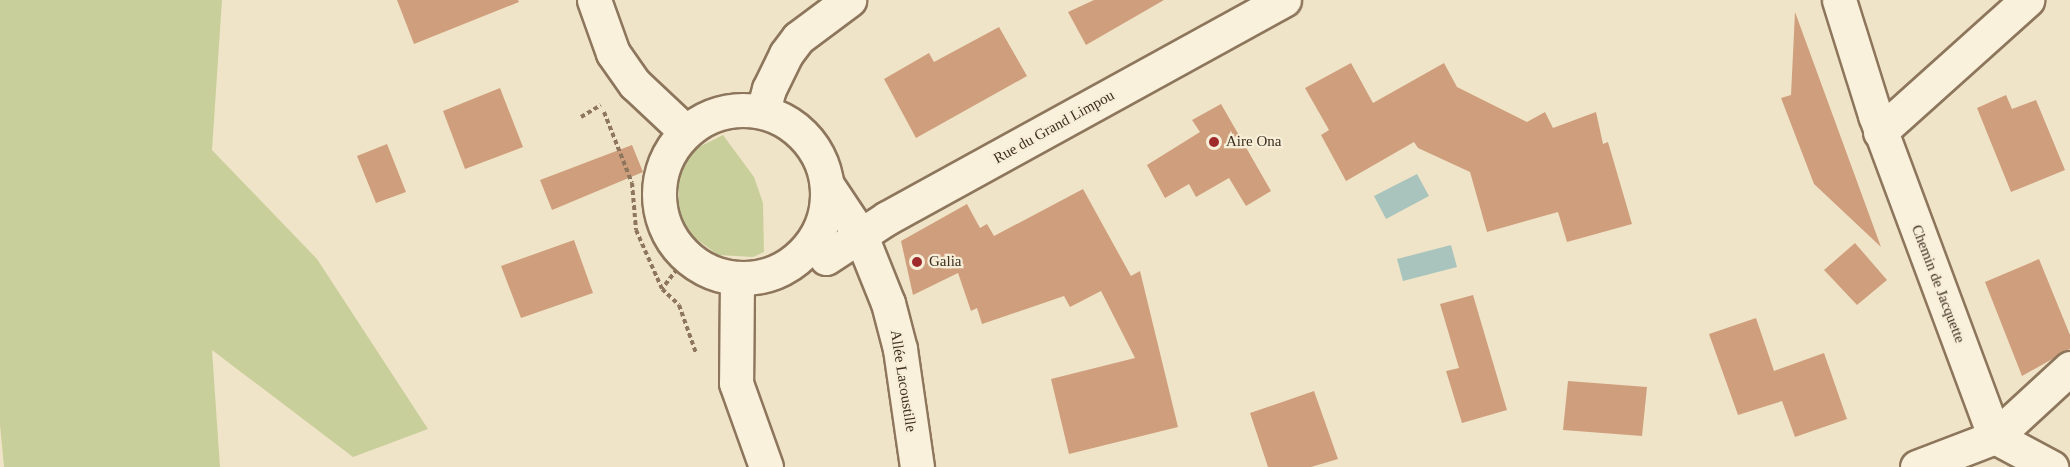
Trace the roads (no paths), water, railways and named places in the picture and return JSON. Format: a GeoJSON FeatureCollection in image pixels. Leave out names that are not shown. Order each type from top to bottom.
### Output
{"type":"FeatureCollection","features":[{"type":"Feature","properties":{"kind":"street"},"geometry":{"type":"LineString","coordinates":[[594,0],[614,53],[629,76],[685,130]]}},
{"type":"Feature","properties":{"kind":"street"},"geometry":{"type":"LineString","coordinates":[[763,111],[769,89],[786,54],[798,38],[849,0]]}},
{"type":"Feature","properties":{"kind":"street","name":"Rue du Grand Limpou"},"geometry":{"type":"LineString","coordinates":[[815,255],[861,236],[1284,0]]}},
{"type":"Feature","properties":{"kind":"street","name":"Chemin de Jacquette"},"geometry":{"type":"LineString","coordinates":[[1839,0],[1880,132],[1995,437]]}},
{"type":"Feature","properties":{"kind":"street"},"geometry":{"type":"LineString","coordinates":[[1880,132],[2027,0]]}},
{"type":"Feature","properties":{"kind":"street"},"geometry":{"type":"LineString","coordinates":[[815,255],[818,233],[826,210],[827,185],[821,160],[807,138],[787,122],[763,111],[727,112],[709,116],[685,130],[668,153],[659,180],[662,217],[668,234],[686,257],[710,272],[737,278],[761,276],[815,255],[837,261],[885,296]]}},
{"type":"Feature","properties":{"kind":"street","name":"Allée Lacoustille"},"geometry":{"type":"LineString","coordinates":[[827,185],[861,236],[885,296],[900,349],[916,467]]}},
{"type":"Feature","properties":{"kind":"street"},"geometry":{"type":"LineString","coordinates":[[737,278],[736,383],[766,467]]}},
{"type":"Feature","properties":{"kind":"street"},"geometry":{"type":"LineString","coordinates":[[1917,467],[1995,437],[2070,368]]}},
{"type":"Feature","properties":{"kind":"street"},"geometry":{"type":"LineString","coordinates":[[1995,437],[2051,467]]}},
{"type":"Feature","properties":{"kind":"water"},"geometry":{"type":"Polygon","coordinates":[[[1417,174],[1429,196],[1386,219],[1374,196],[1417,174]]]}},
{"type":"Feature","properties":{"kind":"water"},"geometry":{"type":"Polygon","coordinates":[[[1451,245],[1457,267],[1403,281],[1397,259],[1451,245]]]}},
{"type":"Feature","properties":{"kind":"place","name":"Aire Ona"},"geometry":{"type":"Point","coordinates":[1214,142]}},
{"type":"Feature","properties":{"kind":"place","name":"Galia"},"geometry":{"type":"Point","coordinates":[917,262]}}]}
